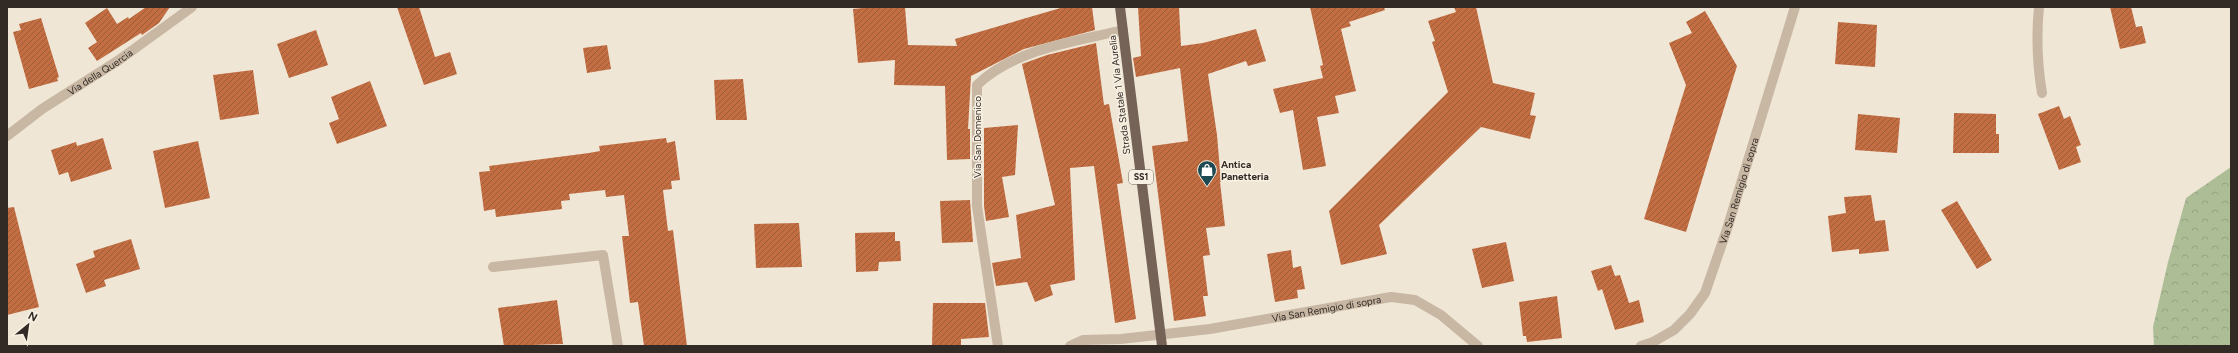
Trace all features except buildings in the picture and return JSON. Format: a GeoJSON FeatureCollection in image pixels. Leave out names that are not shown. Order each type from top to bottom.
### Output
{"type":"FeatureCollection","features":[{"type":"Feature","properties":{"kind":"main road","name":"Strada Statale 1 Via Aurelia"},"geometry":{"type":"LineString","coordinates":[[1120,7],[1162,346]]}},
{"type":"Feature","properties":{"kind":"street","name":"Via della Quercia"},"geometry":{"type":"LineString","coordinates":[[7,136],[42,109],[119,60],[192,7]]}},
{"type":"Feature","properties":{"kind":"street","name":"Via San Remigio di sopra"},"geometry":{"type":"LineString","coordinates":[[1642,346],[1653,342],[1674,330],[1690,314],[1705,293],[1795,7]]}},
{"type":"Feature","properties":{"kind":"street"},"geometry":{"type":"LineString","coordinates":[[2039,7],[2036,34],[2037,61],[2042,93]]}},
{"type":"Feature","properties":{"kind":"street","name":"Via San Domenico"},"geometry":{"type":"LineString","coordinates":[[998,346],[977,206],[977,85],[1008,64],[1045,49],[1123,30]]}},
{"type":"Feature","properties":{"kind":"street"},"geometry":{"type":"LineString","coordinates":[[492,267],[603,255],[618,346]]}},
{"type":"Feature","properties":{"kind":"street","name":"Via San Remigio di sopra"},"geometry":{"type":"LineString","coordinates":[[1070,346],[1083,340],[1121,339],[1215,328],[1391,297],[1415,300],[1441,315],[1478,346]]}},
{"type":"Feature","properties":{"kind":"green space"},"geometry":{"type":"Polygon","coordinates":[[[2231,167],[2231,346],[2154,346],[2153,327],[2168,262],[2186,198],[2231,167]]]}},
{"type":"Feature","properties":{"kind":"place","name":"Antica Panetteria"},"geometry":{"type":"Point","coordinates":[1207,187]}}]}
